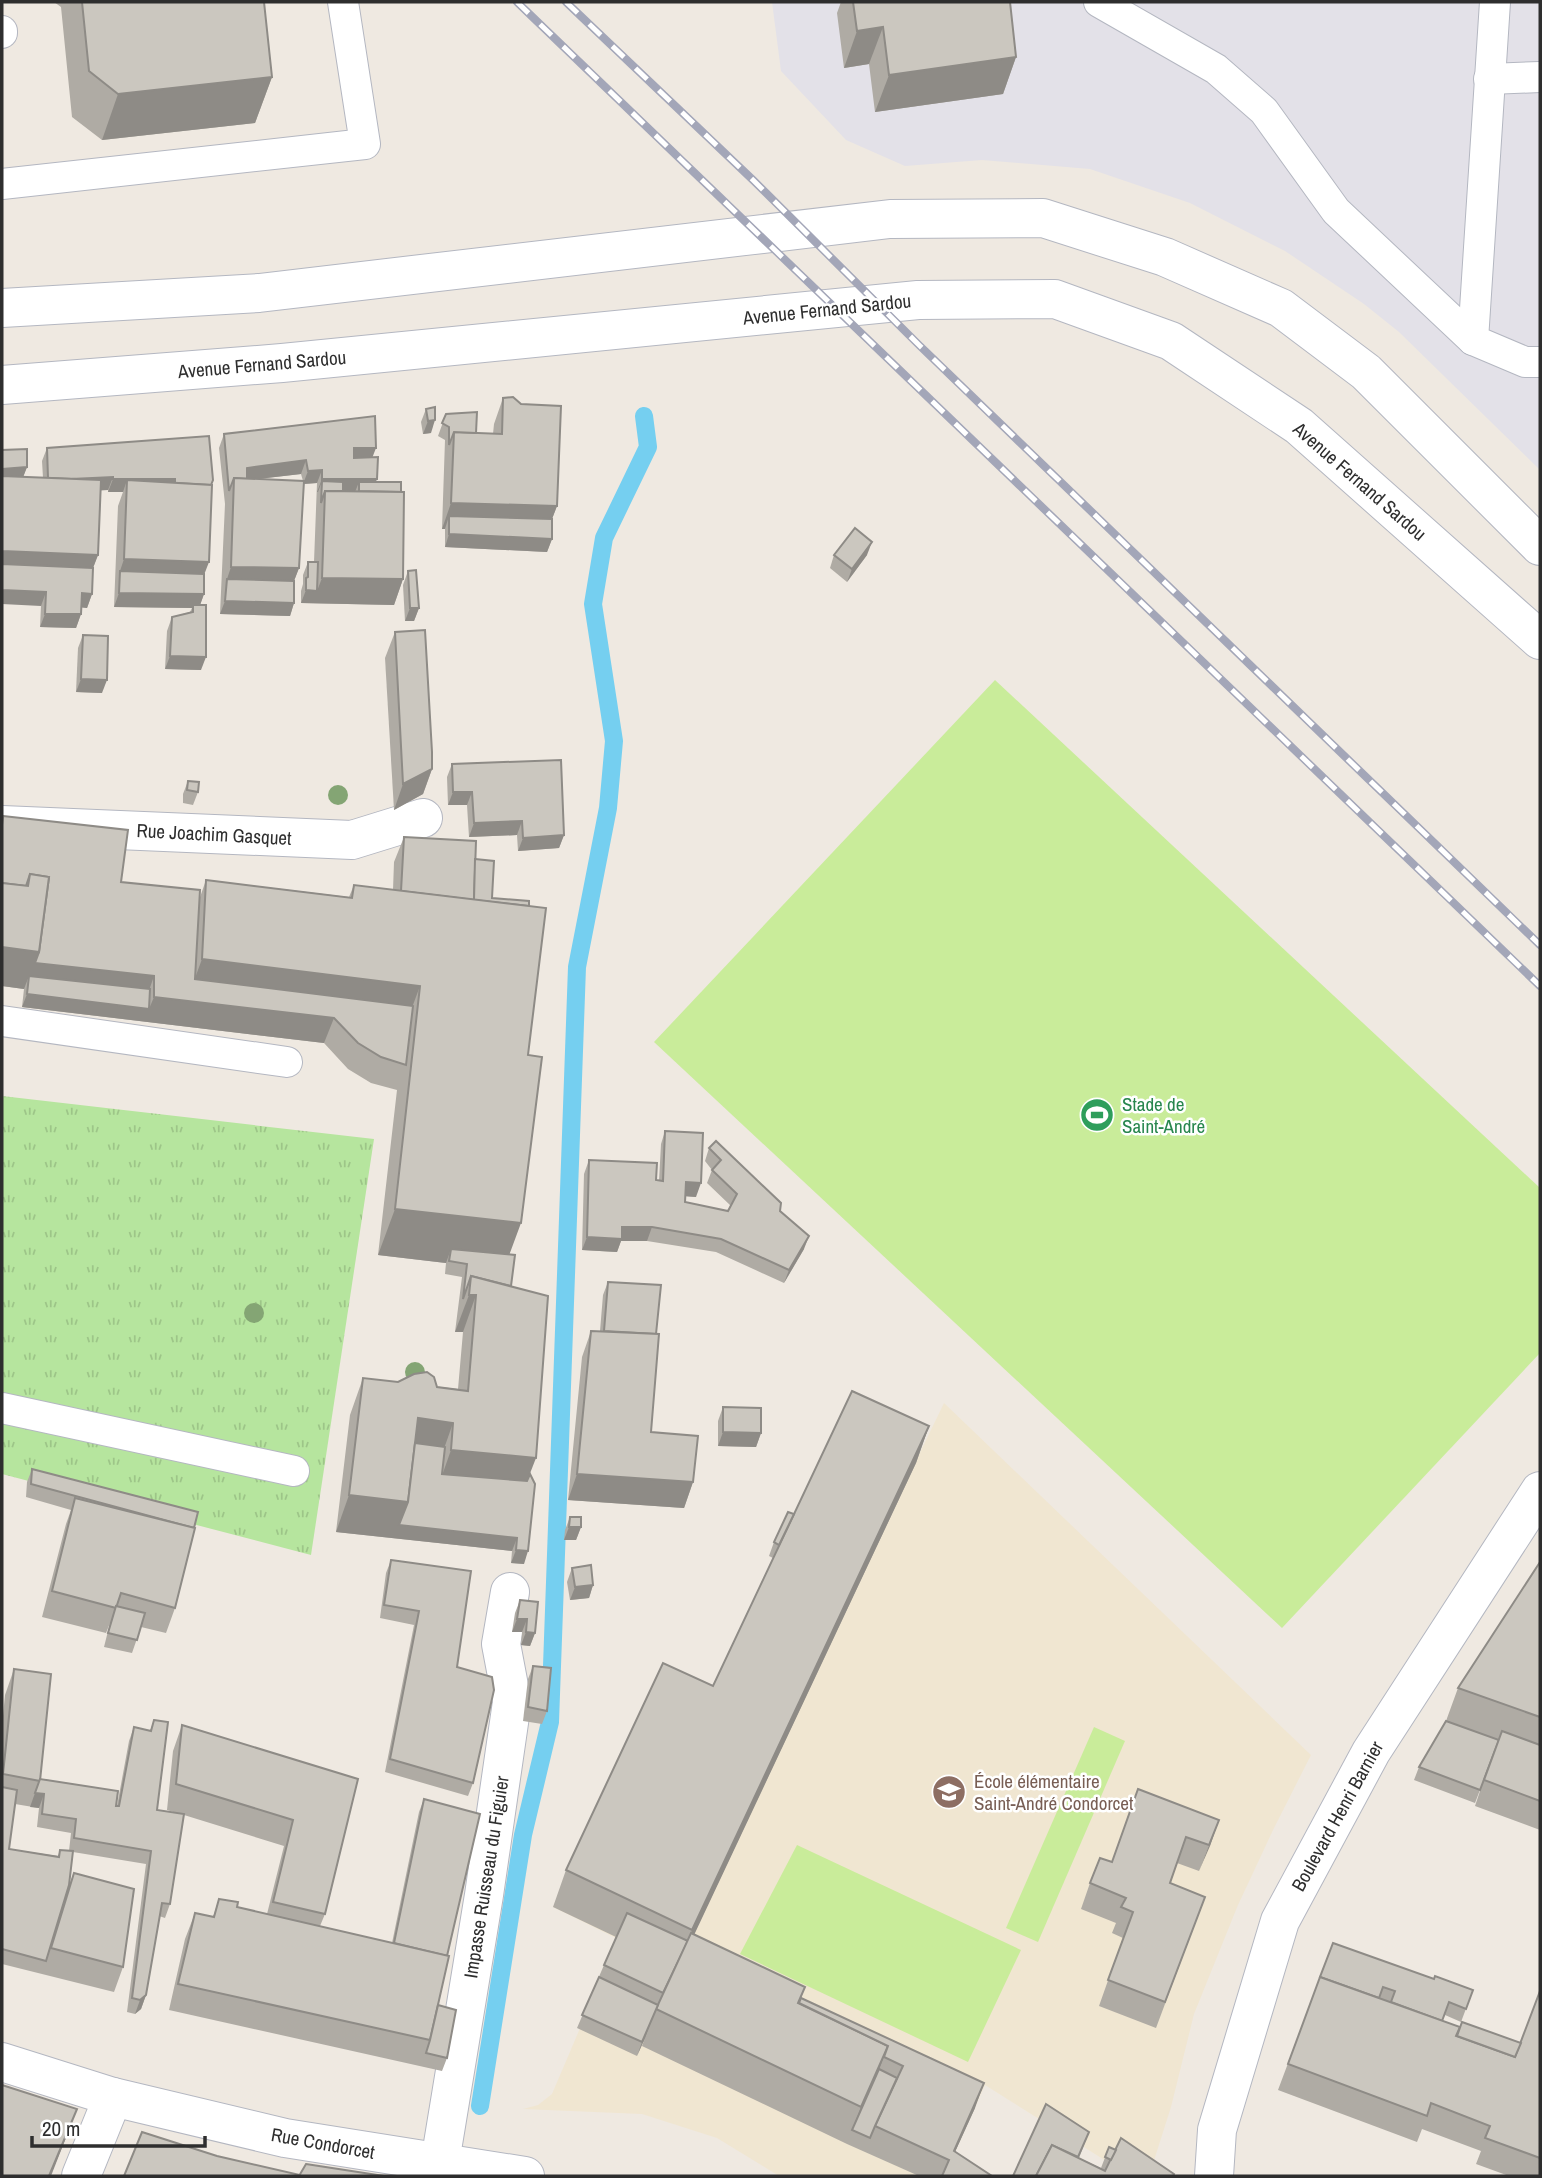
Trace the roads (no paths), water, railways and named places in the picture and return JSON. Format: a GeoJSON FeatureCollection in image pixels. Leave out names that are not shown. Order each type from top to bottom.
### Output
{"type":"FeatureCollection","features":[{"type":"Feature","properties":{"kind":"main road"},"geometry":{"type":"LineString","coordinates":[[2,309],[260,293],[890,219],[1043,218],[1165,257],[1281,308],[1366,372],[1540,547]]}},
{"type":"Feature","properties":{"kind":"main road","name":"Avenue Fernand Sardou"},"geometry":{"type":"LineString","coordinates":[[2,385],[282,363],[918,300],[1055,299],[1171,341],[1299,426],[1540,640]]}},
{"type":"Feature","properties":{"kind":"main road","name":"Rue Joachim Gasquet"},"geometry":{"type":"LineString","coordinates":[[2,825],[352,840],[423,818]]}},
{"type":"Feature","properties":{"kind":"main road","name":"Boulevard Henri Barnier"},"geometry":{"type":"LineString","coordinates":[[1214,2176],[1217,2130],[1280,1921],[1370,1752],[1540,1491]]}},
{"type":"Feature","properties":{"kind":"main road","name":"Impasse Ruisseau du Figuier"},"geometry":{"type":"LineString","coordinates":[[437,2169],[484,1895],[512,1702],[500,1644],[510,1592]]}},
{"type":"Feature","properties":{"kind":"main road","name":"Rue Condorcet"},"geometry":{"type":"LineString","coordinates":[[2,2062],[113,2097],[285,2138],[437,2169],[525,2176]]}},
{"type":"Feature","properties":{"kind":"main road"},"geometry":{"type":"LineString","coordinates":[[81,2176],[113,2097]]}},
{"type":"Feature","properties":{"kind":"lane"},"geometry":{"type":"LineString","coordinates":[[2,184],[365,144],[343,2]]}},
{"type":"Feature","properties":{"kind":"lane"},"geometry":{"type":"LineString","coordinates":[[1099,2],[1216,69],[1264,111],[1336,211],[1473,340],[1525,362],[1540,362]]}},
{"type":"Feature","properties":{"kind":"lane"},"geometry":{"type":"LineString","coordinates":[[1473,340],[1494,2]]}},
{"type":"Feature","properties":{"kind":"lane"},"geometry":{"type":"LineString","coordinates":[[1489,79],[1540,77]]}},
{"type":"Feature","properties":{"kind":"lane"},"geometry":{"type":"LineString","coordinates":[[2,1021],[287,1062]]}},
{"type":"Feature","properties":{"kind":"lane"},"geometry":{"type":"LineString","coordinates":[[2,1408],[294,1471]]}},
{"type":"Feature","properties":{"kind":"waterway"},"geometry":{"type":"LineString","coordinates":[[480,2106],[523,1835],[550,1722],[577,967],[608,808],[614,741],[593,604],[604,538],[648,447],[644,416]]}},
{"type":"Feature","properties":{"kind":"railway"},"geometry":{"type":"LineString","coordinates":[[517,2],[1540,986]]}},
{"type":"Feature","properties":{"kind":"railway"},"geometry":{"type":"LineString","coordinates":[[566,2],[753,180],[920,346],[1540,945]]}},
{"type":"Feature","properties":{"kind":"place","name":"Stade de Saint-André"},"geometry":{"type":"Point","coordinates":[1097,1115]}},
{"type":"Feature","properties":{"kind":"place","name":"École élémentaire Saint-André Condorcet"},"geometry":{"type":"Point","coordinates":[949,1792]}}]}
